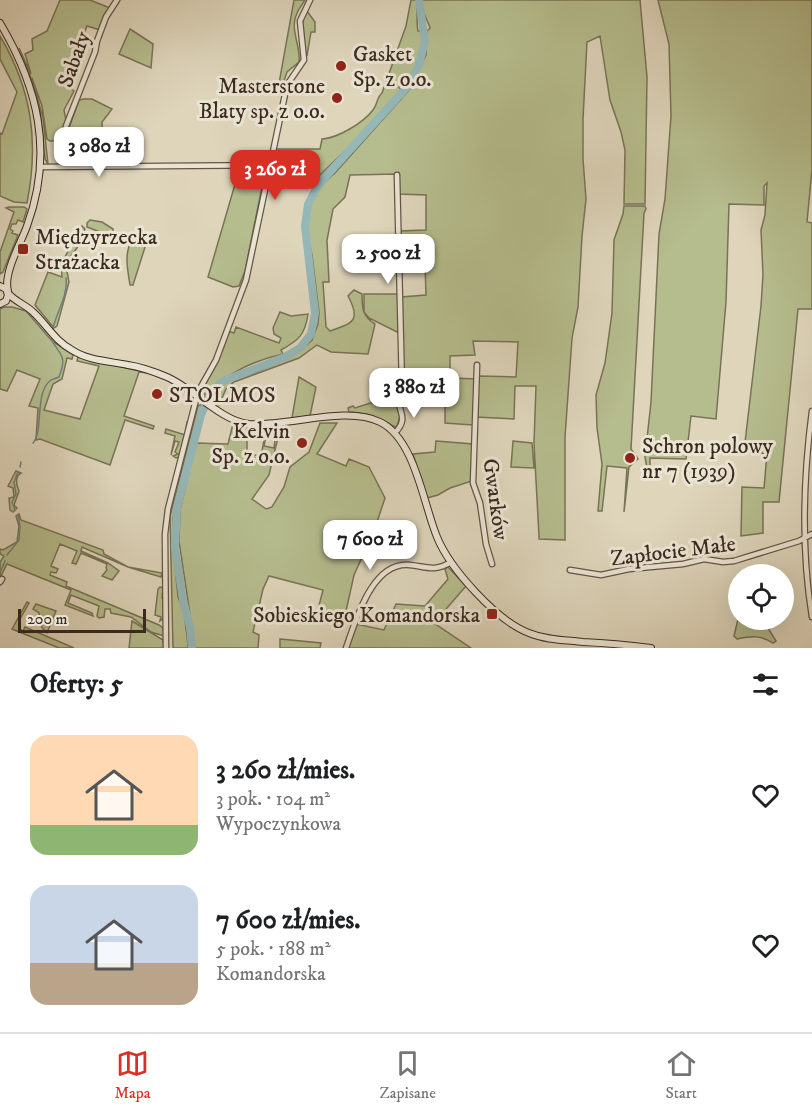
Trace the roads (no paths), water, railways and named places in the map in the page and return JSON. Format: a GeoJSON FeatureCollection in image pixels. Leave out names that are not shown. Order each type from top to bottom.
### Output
{"type":"FeatureCollection","features":[{"type":"Feature","properties":{"kind":"street","name":"Sabały"},"geometry":{"type":"LineString","coordinates":[[66,167],[68,121],[106,17],[117,0]]}},
{"type":"Feature","properties":{"kind":"street"},"geometry":{"type":"LineString","coordinates":[[166,648],[166,521],[201,398],[246,280],[287,85],[304,60],[300,21],[310,0]]}},
{"type":"Feature","properties":{"kind":"street"},"geometry":{"type":"LineString","coordinates":[[0,23],[20,58],[33,92],[39,127],[40,167],[31,214],[6,286],[8,298],[1,304]]}},
{"type":"Feature","properties":{"kind":"street"},"geometry":{"type":"LineString","coordinates":[[40,167],[271,165]]}},
{"type":"Feature","properties":{"kind":"street"},"geometry":{"type":"LineString","coordinates":[[395,433],[401,425],[402,418],[398,399],[402,388],[397,175]]}},
{"type":"Feature","properties":{"kind":"street"},"geometry":{"type":"LineString","coordinates":[[11,267],[0,286],[26,307],[58,341],[77,354],[146,369],[172,380],[233,419],[248,423],[356,416],[378,421],[395,433],[407,451],[437,538],[451,562],[501,617],[530,634],[556,639],[651,648]]}},
{"type":"Feature","properties":{"kind":"street"},"geometry":{"type":"LineString","coordinates":[[1,304],[26,307]]}},
{"type":"Feature","properties":{"kind":"street","name":"Gwarków"},"geometry":{"type":"LineString","coordinates":[[477,365],[474,483],[492,564]]}},
{"type":"Feature","properties":{"kind":"street"},"geometry":{"type":"LineString","coordinates":[[812,411],[807,460],[804,538],[805,574],[812,618]]}},
{"type":"Feature","properties":{"kind":"street","name":"Zapłocie Małe"},"geometry":{"type":"LineString","coordinates":[[570,570],[601,574],[704,560],[734,561],[812,534]]}},
{"type":"Feature","properties":{"kind":"street"},"geometry":{"type":"LineString","coordinates":[[346,648],[365,600],[383,575],[397,566],[438,568],[451,562]]}},
{"type":"Feature","properties":{"kind":"waterway"},"geometry":{"type":"LineString","coordinates":[[192,648],[175,547],[177,508],[201,415],[212,390],[223,381],[285,357],[300,348],[311,334],[315,313],[305,226],[308,204],[318,185],[408,86],[419,65],[425,41],[419,0]]}},
{"type":"Feature","properties":{"kind":"waterway"},"geometry":{"type":"LineString","coordinates":[[53,328],[64,297],[66,278]]}},
{"type":"Feature","properties":{"kind":"waterway"},"geometry":{"type":"LineString","coordinates":[[33,443],[38,430],[43,393],[51,380],[59,377],[63,364],[63,359],[51,339]]}},
{"type":"Feature","properties":{"kind":"waterway"},"geometry":{"type":"LineString","coordinates":[[20,467],[21,462]]}},
{"type":"Feature","properties":{"kind":"waterway"},"geometry":{"type":"LineString","coordinates":[[15,510],[12,502],[16,494],[14,482],[18,472]]}},
{"type":"Feature","properties":{"kind":"waterway"},"geometry":{"type":"LineString","coordinates":[[7,555],[19,540],[18,515]]}},
{"type":"Feature","properties":{"kind":"waterway"},"geometry":{"type":"LineString","coordinates":[[0,573],[5,561]]}},
{"type":"Feature","properties":{"kind":"place","name":"Gasket Sp. z o.o."},"geometry":{"type":"Point","coordinates":[341,66]}},
{"type":"Feature","properties":{"kind":"place","name":"Masterstone Blaty sp. z o.o."},"geometry":{"type":"Point","coordinates":[337,98]}},
{"type":"Feature","properties":{"kind":"place","name":"Międzyrzecka Strażacka"},"geometry":{"type":"Point","coordinates":[23,249]}},
{"type":"Feature","properties":{"kind":"place","name":"STOLMOS"},"geometry":{"type":"Point","coordinates":[157,394]}},
{"type":"Feature","properties":{"kind":"place","name":"Kelvin Sp. z o.o."},"geometry":{"type":"Point","coordinates":[302,443]}},
{"type":"Feature","properties":{"kind":"place","name":"Schron polowy nr 7 (1939)"},"geometry":{"type":"Point","coordinates":[630,458]}},
{"type":"Feature","properties":{"kind":"place","name":"Sobieskiego Komandorska"},"geometry":{"type":"Point","coordinates":[492,614]}}]}
